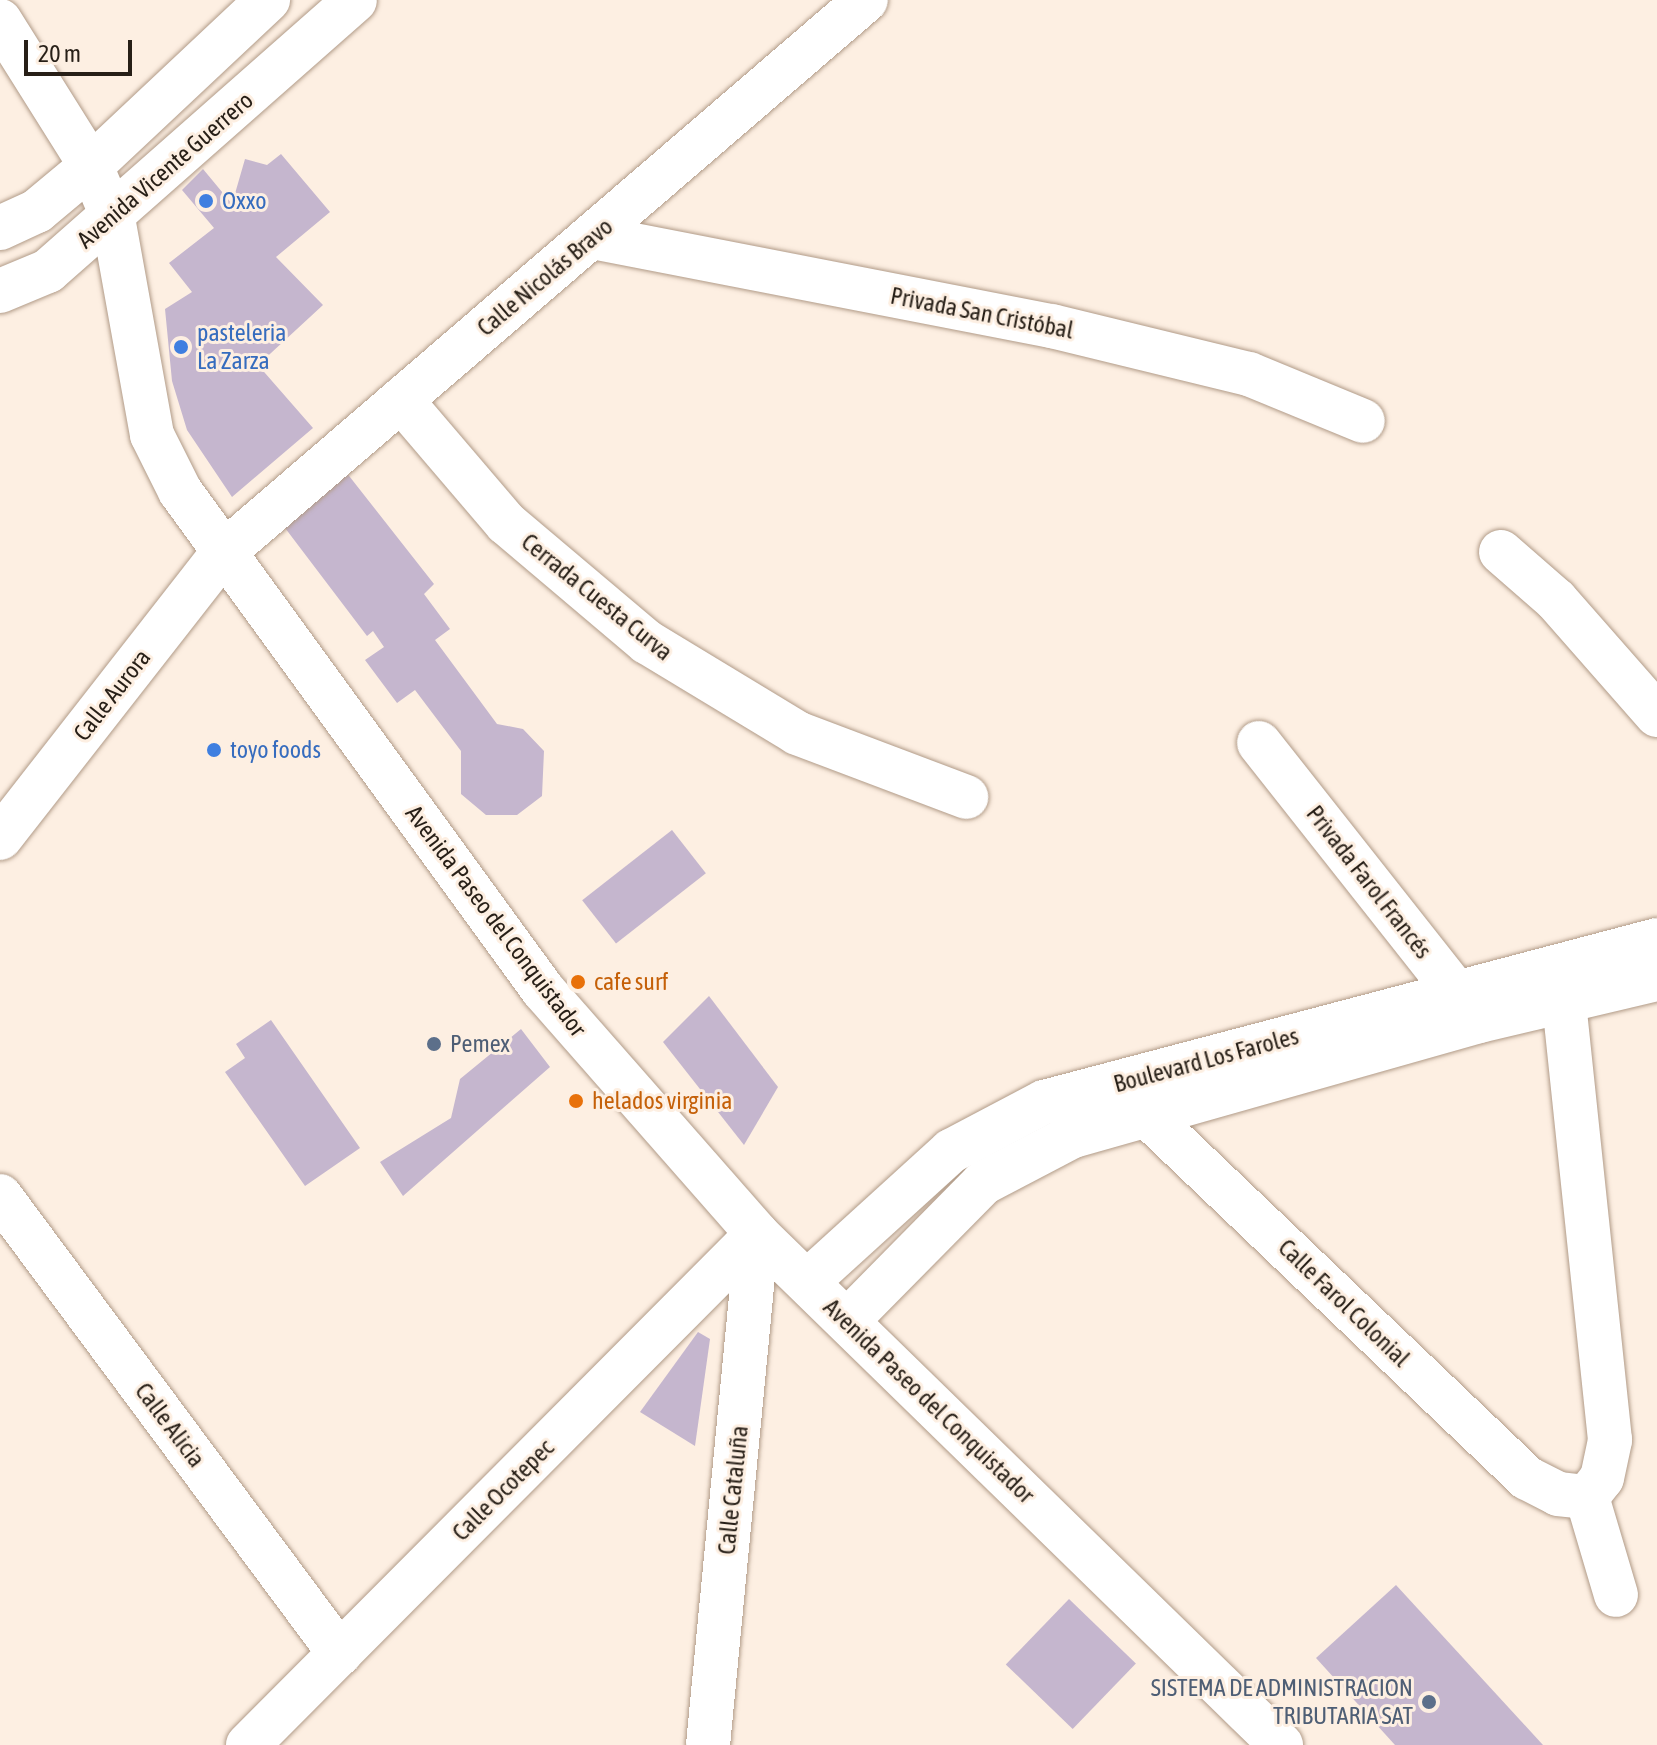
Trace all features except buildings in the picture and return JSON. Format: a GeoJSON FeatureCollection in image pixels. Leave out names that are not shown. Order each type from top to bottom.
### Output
{"type":"FeatureCollection","features":[{"type":"Feature","properties":{"kind":"street"},"geometry":{"type":"LineString","coordinates":[[0,228],[37,211],[91,166],[268,0]]}},
{"type":"Feature","properties":{"kind":"street","name":"Avenida Vicente Guerrero"},"geometry":{"type":"LineString","coordinates":[[0,291],[48,271],[113,218],[355,0]]}},
{"type":"Feature","properties":{"kind":"street","name":"Calle Nicolás Bravo"},"geometry":{"type":"LineString","coordinates":[[223,553],[866,0]]}},
{"type":"Feature","properties":{"kind":"street","name":"Avenida Paseo del Conquistador"},"geometry":{"type":"LineString","coordinates":[[0,21],[91,166],[113,218],[152,435],[223,553],[543,990],[757,1234],[1281,1745]]}},
{"type":"Feature","properties":{"kind":"street","name":"Privada San Cristóbal"},"geometry":{"type":"LineString","coordinates":[[593,237],[1052,326],[1249,374],[1363,421]]}},
{"type":"Feature","properties":{"kind":"street","name":"Cerrada Cuesta Curva"},"geometry":{"type":"LineString","coordinates":[[401,400],[506,523],[647,642],[797,733],[966,797]]}},
{"type":"Feature","properties":{"kind":"street"},"geometry":{"type":"LineString","coordinates":[[1501,552],[1556,600],[1657,715]]}},
{"type":"Feature","properties":{"kind":"street","name":"Calle Aurora"},"geometry":{"type":"LineString","coordinates":[[0,838],[223,553]]}},
{"type":"Feature","properties":{"kind":"street","name":"Privada Farol Francés"},"geometry":{"type":"LineString","coordinates":[[1259,743],[1468,1007]]}},
{"type":"Feature","properties":{"kind":"street","name":"Boulevard Los Faroles"},"geometry":{"type":"LineString","coordinates":[[1564,985],[1657,940]]}},
{"type":"Feature","properties":{"kind":"street","name":"Boulevard Los Faroles"},"geometry":{"type":"LineString","coordinates":[[807,1282],[951,1151],[1044,1102],[1564,985],[1657,979]]}},
{"type":"Feature","properties":{"kind":"street"},"geometry":{"type":"LineString","coordinates":[[1564,985],[1610,1440],[1602,1478],[1587,1497],[1616,1595]]}},
{"type":"Feature","properties":{"kind":"street","name":"Boulevard Los Faroles"},"geometry":{"type":"LineString","coordinates":[[847,1321],[983,1183],[1073,1136],[1468,1007]]}},
{"type":"Feature","properties":{"kind":"street","name":"Calle Farol Colonial"},"geometry":{"type":"LineString","coordinates":[[1114,1084],[1527,1478],[1558,1494],[1587,1497]]}},
{"type":"Feature","properties":{"kind":"street","name":"Calle Alicia"},"geometry":{"type":"LineString","coordinates":[[0,1196],[340,1654]]}},
{"type":"Feature","properties":{"kind":"street","name":"Calle Ocotepec"},"geometry":{"type":"LineString","coordinates":[[248,1745],[757,1234]]}},
{"type":"Feature","properties":{"kind":"street","name":"Calle Cataluña"},"geometry":{"type":"LineString","coordinates":[[708,1745],[757,1234]]}},
{"type":"Feature","properties":{"kind":"place","name":"Oxxo"},"geometry":{"type":"Point","coordinates":[206,201]}},
{"type":"Feature","properties":{"kind":"place","name":"pasteleria La Zarza"},"geometry":{"type":"Point","coordinates":[181,347]}},
{"type":"Feature","properties":{"kind":"place","name":"toyo foods"},"geometry":{"type":"Point","coordinates":[214,750]}},
{"type":"Feature","properties":{"kind":"place","name":"cafe surf"},"geometry":{"type":"Point","coordinates":[578,982]}},
{"type":"Feature","properties":{"kind":"place","name":"Pemex"},"geometry":{"type":"Point","coordinates":[434,1044]}},
{"type":"Feature","properties":{"kind":"place","name":"helados virginia"},"geometry":{"type":"Point","coordinates":[576,1101]}},
{"type":"Feature","properties":{"kind":"place","name":"SISTEMA DE ADMINISTRACION TRIBUTARIA SAT"},"geometry":{"type":"Point","coordinates":[1429,1702]}}]}
